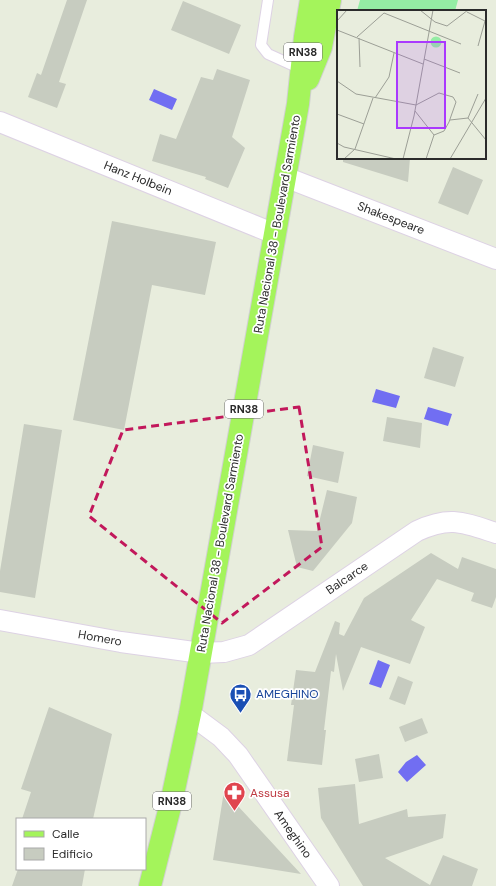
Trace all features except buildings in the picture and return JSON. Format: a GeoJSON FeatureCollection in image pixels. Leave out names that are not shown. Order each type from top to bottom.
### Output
{"type":"FeatureCollection","features":[{"type":"Feature","properties":{"kind":"main road","name":"Ruta Nacional 38 - Boulevard Sarmiento"},"geometry":{"type":"LineString","coordinates":[[150,886],[172,798],[190,714],[298,104],[301,69],[311,0]]}},
{"type":"Feature","properties":{"kind":"main road","name":"Ruta Nacional 38 - Boulevard Sarmiento"},"geometry":{"type":"LineString","coordinates":[[298,104],[320,47],[330,0]]}},
{"type":"Feature","properties":{"kind":"street","name":"Hanz Holbein"},"geometry":{"type":"LineString","coordinates":[[0,122],[275,234]]}},
{"type":"Feature","properties":{"kind":"street","name":"Shakespeare"},"geometry":{"type":"LineString","coordinates":[[285,176],[496,259]]}},
{"type":"Feature","properties":{"kind":"street","name":"Balcarce"},"geometry":{"type":"LineString","coordinates":[[201,653],[224,652],[249,644],[416,531],[432,524],[448,521],[466,523],[496,533]]}},
{"type":"Feature","properties":{"kind":"street","name":"Homero"},"geometry":{"type":"LineString","coordinates":[[0,620],[121,642],[201,653]]}},
{"type":"Feature","properties":{"kind":"street","name":"Ameghino"},"geometry":{"type":"LineString","coordinates":[[190,714],[221,738],[238,755],[329,886]]}},
{"type":"Feature","properties":{"kind":"lane"},"geometry":{"type":"LineString","coordinates":[[268,0],[261,45],[268,54],[301,69]]}},
{"type":"Feature","properties":{"kind":"highlighted area"},"geometry":{"type":"Polygon","coordinates":[[[299,407],[322,547],[222,623],[89,516],[123,430],[299,407]]]}},
{"type":"Feature","properties":{"kind":"green space"},"geometry":{"type":"Polygon","coordinates":[[[360,0],[458,0],[455,10],[357,10],[360,0]]]}},
{"type":"Feature","properties":{"kind":"shaded area"},"geometry":{"type":"Polygon","coordinates":[[[154,89],[177,99],[172,110],[149,100],[154,89]]]}},
{"type":"Feature","properties":{"kind":"shaded area"},"geometry":{"type":"Polygon","coordinates":[[[376,389],[400,396],[396,408],[372,402],[376,389]]]}},
{"type":"Feature","properties":{"kind":"shaded area"},"geometry":{"type":"Polygon","coordinates":[[[428,407],[452,414],[448,426],[424,419],[428,407]]]}},
{"type":"Feature","properties":{"kind":"shaded area"},"geometry":{"type":"Polygon","coordinates":[[[378,660],[390,665],[381,688],[369,684],[378,660]]]}},
{"type":"Feature","properties":{"kind":"shaded area"},"geometry":{"type":"Polygon","coordinates":[[[417,755],[426,765],[407,782],[398,772],[406,762],[417,755]]]}},
{"type":"Feature","properties":{"kind":"place","name":"AMEGHINO"},"geometry":{"type":"Point","coordinates":[241,714]}},
{"type":"Feature","properties":{"kind":"place","name":"Assusa"},"geometry":{"type":"Point","coordinates":[234,812]}}]}
